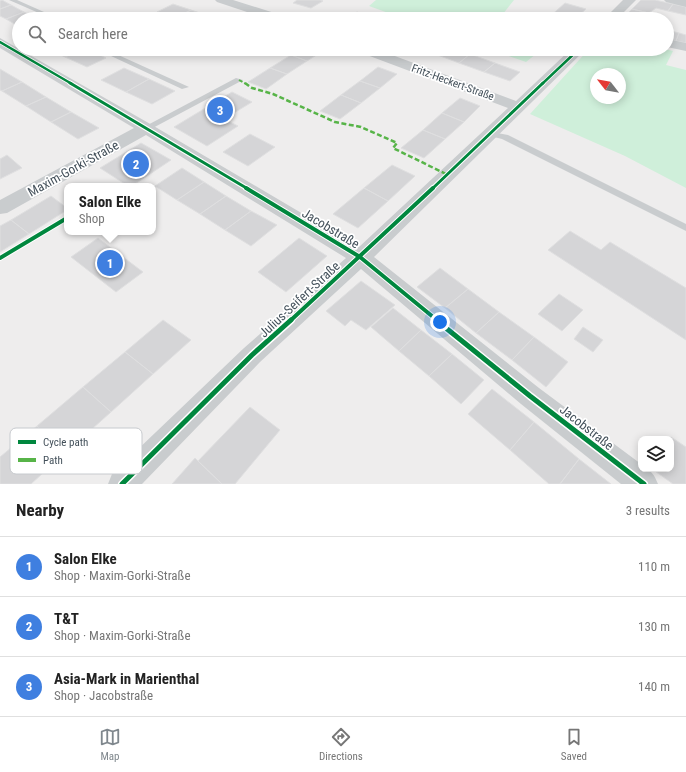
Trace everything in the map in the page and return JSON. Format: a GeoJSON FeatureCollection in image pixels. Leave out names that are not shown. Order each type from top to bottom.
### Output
{"type":"FeatureCollection","features":[{"type":"Feature","properties":{"kind":"street"},"geometry":{"type":"LineString","coordinates":[[221,0],[258,12]]}},
{"type":"Feature","properties":{"kind":"street"},"geometry":{"type":"LineString","coordinates":[[617,12],[630,0]]}},
{"type":"Feature","properties":{"kind":"street"},"geometry":{"type":"LineString","coordinates":[[670,0],[686,3]]}},
{"type":"Feature","properties":{"kind":"street","name":"Jacobstraße"},"geometry":{"type":"LineString","coordinates":[[0,42],[12,52]]}},
{"type":"Feature","properties":{"kind":"street"},"geometry":{"type":"LineString","coordinates":[[674,44],[686,47]]}},
{"type":"Feature","properties":{"kind":"street","name":"Jacobstraße"},"geometry":{"type":"LineString","coordinates":[[19,56],[146,128],[360,257],[530,396],[644,484]]}},
{"type":"Feature","properties":{"kind":"street","name":"Fritz-Heckert-Straße"},"geometry":{"type":"LineString","coordinates":[[383,56],[519,107]]}},
{"type":"Feature","properties":{"kind":"street","name":"Julius-Seifert-Straße"},"geometry":{"type":"LineString","coordinates":[[142,464],[252,355],[448,175],[572,56]]}},
{"type":"Feature","properties":{"kind":"street","name":"Maxim-Gorki-Straße"},"geometry":{"type":"LineString","coordinates":[[0,208],[146,128]]}},
{"type":"Feature","properties":{"kind":"street","name":"Julius-Seifert-Straße"},"geometry":{"type":"LineString","coordinates":[[122,484],[132,474]]}},
{"type":"Feature","properties":{"kind":"lane"},"geometry":{"type":"LineString","coordinates":[[12,0],[40,12]]}},
{"type":"Feature","properties":{"kind":"lane"},"geometry":{"type":"LineString","coordinates":[[115,56],[185,87]]}},
{"type":"Feature","properties":{"kind":"lane"},"geometry":{"type":"LineString","coordinates":[[146,128],[239,80]]}},
{"type":"Feature","properties":{"kind":"lane"},"geometry":{"type":"LineString","coordinates":[[489,134],[505,137],[686,228]]}},
{"type":"Feature","properties":{"kind":"green space"},"geometry":{"type":"Polygon","coordinates":[[[376,0],[514,0],[505,12],[386,12],[369,6],[376,0]]]}},
{"type":"Feature","properties":{"kind":"green space"},"geometry":{"type":"Polygon","coordinates":[[[509,56],[534,56],[526,62],[509,56]]]}},
{"type":"Feature","properties":{"kind":"green space"},"geometry":{"type":"Polygon","coordinates":[[[583,56],[670,56],[666,65],[686,70],[686,188],[625,156],[530,114],[583,56]]]}},
{"type":"Feature","properties":{"kind":"building"},"geometry":{"type":"Polygon","coordinates":[[[2,0],[11,5],[0,9],[0,1],[2,0]]]}},
{"type":"Feature","properties":{"kind":"building"},"geometry":{"type":"Polygon","coordinates":[[[297,0],[323,1],[311,8],[293,3],[297,0]]]}},
{"type":"Feature","properties":{"kind":"building"},"geometry":{"type":"Polygon","coordinates":[[[641,0],[655,0],[673,4],[668,11],[656,8],[650,12],[632,9],[641,0]]]}},
{"type":"Feature","properties":{"kind":"building"},"geometry":{"type":"Polygon","coordinates":[[[565,3],[586,9],[583,12],[555,12],[565,3]]]}},
{"type":"Feature","properties":{"kind":"building"},"geometry":{"type":"Polygon","coordinates":[[[173,4],[191,10],[187,12],[157,12],[173,4]]]}},
{"type":"Feature","properties":{"kind":"building"},"geometry":{"type":"Polygon","coordinates":[[[673,4],[686,7],[686,15],[674,12],[668,11],[673,4]]]}},
{"type":"Feature","properties":{"kind":"building"},"geometry":{"type":"Polygon","coordinates":[[[11,5],[24,12],[12,12],[12,17],[6,19],[0,16],[0,9],[11,5]]]}},
{"type":"Feature","properties":{"kind":"building"},"geometry":{"type":"Polygon","coordinates":[[[632,9],[645,12],[629,12],[632,9]]]}},
{"type":"Feature","properties":{"kind":"building"},"geometry":{"type":"Polygon","coordinates":[[[12,17],[12,22],[6,19],[12,17]]]}},
{"type":"Feature","properties":{"kind":"building"},"geometry":{"type":"Polygon","coordinates":[[[674,32],[679,33],[676,41],[674,41],[674,32]]]}},
{"type":"Feature","properties":{"kind":"building"},"geometry":{"type":"Polygon","coordinates":[[[679,33],[686,35],[686,43],[676,41],[679,33]]]}},
{"type":"Feature","properties":{"kind":"building"},"geometry":{"type":"Polygon","coordinates":[[[102,56],[106,58],[87,67],[65,57],[102,56]]]}},
{"type":"Feature","properties":{"kind":"building"},"geometry":{"type":"Polygon","coordinates":[[[289,56],[307,61],[287,74],[270,68],[289,56]]]}},
{"type":"Feature","properties":{"kind":"building"},"geometry":{"type":"Polygon","coordinates":[[[294,56],[315,56],[307,61],[294,56]]]}},
{"type":"Feature","properties":{"kind":"building"},"geometry":{"type":"Polygon","coordinates":[[[440,56],[468,56],[459,63],[440,56]]]}},
{"type":"Feature","properties":{"kind":"building"},"geometry":{"type":"Polygon","coordinates":[[[468,56],[476,56],[495,63],[484,72],[459,63],[468,56]]]}},
{"type":"Feature","properties":{"kind":"building"},"geometry":{"type":"Polygon","coordinates":[[[495,63],[520,72],[510,81],[484,72],[495,63]]]}},
{"type":"Feature","properties":{"kind":"building"},"geometry":{"type":"Polygon","coordinates":[[[378,67],[397,74],[380,88],[360,81],[378,67]]]}},
{"type":"Feature","properties":{"kind":"building"},"geometry":{"type":"Polygon","coordinates":[[[124,68],[149,79],[126,92],[101,80],[124,68]]]}},
{"type":"Feature","properties":{"kind":"building"},"geometry":{"type":"Polygon","coordinates":[[[270,68],[287,74],[266,89],[248,82],[270,68]]]}},
{"type":"Feature","properties":{"kind":"building"},"geometry":{"type":"Polygon","coordinates":[[[0,69],[22,82],[2,91],[0,90],[0,69]]]}},
{"type":"Feature","properties":{"kind":"building"},"geometry":{"type":"Polygon","coordinates":[[[149,79],[175,91],[152,104],[126,92],[149,79]]]}},
{"type":"Feature","properties":{"kind":"building"},"geometry":{"type":"Polygon","coordinates":[[[360,81],[380,88],[361,103],[341,95],[360,81]]]}},
{"type":"Feature","properties":{"kind":"building"},"geometry":{"type":"Polygon","coordinates":[[[22,82],[46,97],[26,106],[2,91],[22,82]]]}},
{"type":"Feature","properties":{"kind":"building"},"geometry":{"type":"Polygon","coordinates":[[[232,92],[252,102],[224,119],[238,126],[207,146],[174,127],[232,92]]]}},
{"type":"Feature","properties":{"kind":"building"},"geometry":{"type":"Polygon","coordinates":[[[341,95],[361,103],[340,119],[320,111],[341,95]]]}},
{"type":"Feature","properties":{"kind":"building"},"geometry":{"type":"Polygon","coordinates":[[[46,97],[71,112],[51,122],[26,106],[46,97]]]}},
{"type":"Feature","properties":{"kind":"building"},"geometry":{"type":"Polygon","coordinates":[[[460,98],[480,106],[464,122],[442,113],[460,98]]]}},
{"type":"Feature","properties":{"kind":"building"},"geometry":{"type":"Polygon","coordinates":[[[71,112],[99,128],[78,139],[51,122],[71,112]]]}},
{"type":"Feature","properties":{"kind":"building"},"geometry":{"type":"Polygon","coordinates":[[[442,113],[464,122],[445,139],[423,130],[442,113]]]}},
{"type":"Feature","properties":{"kind":"building"},"geometry":{"type":"Polygon","coordinates":[[[423,130],[445,139],[424,158],[401,148],[423,130]]]}},
{"type":"Feature","properties":{"kind":"building"},"geometry":{"type":"Polygon","coordinates":[[[250,134],[275,147],[248,166],[223,152],[250,134]]]}},
{"type":"Feature","properties":{"kind":"building"},"geometry":{"type":"Polygon","coordinates":[[[141,143],[171,160],[136,183],[123,183],[100,168],[141,143]]]}},
{"type":"Feature","properties":{"kind":"building"},"geometry":{"type":"Polygon","coordinates":[[[7,155],[22,168],[0,179],[0,159],[7,155]]]}},
{"type":"Feature","properties":{"kind":"building"},"geometry":{"type":"Polygon","coordinates":[[[392,165],[415,176],[388,201],[364,188],[392,165]]]}},
{"type":"Feature","properties":{"kind":"building"},"geometry":{"type":"Polygon","coordinates":[[[182,168],[204,182],[177,200],[156,185],[182,168]]]}},
{"type":"Feature","properties":{"kind":"building"},"geometry":{"type":"Polygon","coordinates":[[[204,182],[226,196],[200,214],[177,200],[204,182]]]}},
{"type":"Feature","properties":{"kind":"building"},"geometry":{"type":"Polygon","coordinates":[[[364,188],[388,201],[358,228],[333,214],[364,188]]]}},
{"type":"Feature","properties":{"kind":"building"},"geometry":{"type":"Polygon","coordinates":[[[51,196],[64,206],[64,212],[29,234],[11,220],[51,196]]]}},
{"type":"Feature","properties":{"kind":"building"},"geometry":{"type":"Polygon","coordinates":[[[226,196],[251,211],[225,230],[200,214],[226,196]]]}},
{"type":"Feature","properties":{"kind":"building"},"geometry":{"type":"Polygon","coordinates":[[[251,211],[277,225],[251,246],[225,230],[251,211]]]}},
{"type":"Feature","properties":{"kind":"building"},"geometry":{"type":"Polygon","coordinates":[[[11,220],[29,234],[0,252],[0,226],[11,220]]]}},
{"type":"Feature","properties":{"kind":"building"},"geometry":{"type":"Polygon","coordinates":[[[570,231],[601,250],[610,242],[686,288],[686,340],[548,250],[570,231]]]}},
{"type":"Feature","properties":{"kind":"building"},"geometry":{"type":"Polygon","coordinates":[[[98,238],[143,272],[116,292],[71,257],[98,238]]]}},
{"type":"Feature","properties":{"kind":"building"},"geometry":{"type":"Polygon","coordinates":[[[299,238],[327,256],[286,292],[258,272],[299,238]]]}},
{"type":"Feature","properties":{"kind":"building"},"geometry":{"type":"Polygon","coordinates":[[[440,268],[468,289],[445,308],[417,287],[440,268]]]}},
{"type":"Feature","properties":{"kind":"building"},"geometry":{"type":"Polygon","coordinates":[[[361,281],[395,305],[366,330],[351,320],[345,326],[326,311],[361,281]]]}},
{"type":"Feature","properties":{"kind":"building"},"geometry":{"type":"Polygon","coordinates":[[[468,289],[499,312],[476,333],[445,308],[468,289]]]}},
{"type":"Feature","properties":{"kind":"building"},"geometry":{"type":"Polygon","coordinates":[[[559,294],[583,310],[562,331],[538,314],[559,294]]]}},
{"type":"Feature","properties":{"kind":"building"},"geometry":{"type":"Polygon","coordinates":[[[393,308],[421,330],[399,351],[371,327],[393,308]]]}},
{"type":"Feature","properties":{"kind":"building"},"geometry":{"type":"Polygon","coordinates":[[[499,312],[534,337],[512,360],[476,333],[499,312]]]}},
{"type":"Feature","properties":{"kind":"building"},"geometry":{"type":"Polygon","coordinates":[[[163,320],[191,340],[153,374],[125,352],[163,320]]]}},
{"type":"Feature","properties":{"kind":"building"},"geometry":{"type":"Polygon","coordinates":[[[583,327],[603,340],[593,352],[574,339],[583,327]]]}},
{"type":"Feature","properties":{"kind":"building"},"geometry":{"type":"Polygon","coordinates":[[[421,330],[452,354],[429,376],[399,351],[421,330]]]}},
{"type":"Feature","properties":{"kind":"building"},"geometry":{"type":"Polygon","coordinates":[[[534,337],[568,362],[546,387],[512,360],[534,337]]]}},
{"type":"Feature","properties":{"kind":"building"},"geometry":{"type":"Polygon","coordinates":[[[125,352],[153,374],[111,412],[83,387],[125,352]]]}},
{"type":"Feature","properties":{"kind":"building"},"geometry":{"type":"Polygon","coordinates":[[[452,354],[484,380],[461,404],[429,376],[452,354]]]}},
{"type":"Feature","properties":{"kind":"building"},"geometry":{"type":"Polygon","coordinates":[[[83,387],[111,412],[93,428],[39,428],[37,426],[83,387]]]}},
{"type":"Feature","properties":{"kind":"building"},"geometry":{"type":"Polygon","coordinates":[[[492,389],[534,422],[510,450],[468,414],[492,389]]]}},
{"type":"Feature","properties":{"kind":"building"},"geometry":{"type":"Polygon","coordinates":[[[250,407],[280,430],[235,484],[222,484],[198,461],[250,407]]]}},
{"type":"Feature","properties":{"kind":"building"},"geometry":{"type":"Polygon","coordinates":[[[534,422],[579,459],[560,484],[549,484],[510,450],[534,422]]]}},
{"type":"Feature","properties":{"kind":"building"},"geometry":{"type":"Polygon","coordinates":[[[674,439],[686,447],[686,484],[673,484],[656,472],[674,472],[674,439]]]}},
{"type":"Feature","properties":{"kind":"building"},"geometry":{"type":"Polygon","coordinates":[[[10,449],[10,474],[42,474],[31,484],[0,484],[0,457],[10,449]]]}},
{"type":"Feature","properties":{"kind":"building"},"geometry":{"type":"Polygon","coordinates":[[[195,458],[198,461],[222,484],[172,484],[195,458]]]}},
{"type":"Feature","properties":{"kind":"building"},"geometry":{"type":"Polygon","coordinates":[[[579,459],[611,484],[560,484],[579,459]]]}},
{"type":"Feature","properties":{"kind":"marked path"},"geometry":{"type":"LineString","coordinates":[[239,80],[252,88],[273,94],[335,122],[361,127],[397,143],[393,148],[448,175]]}},
{"type":"Feature","properties":{"kind":"cycle path"},"geometry":{"type":"LineString","coordinates":[[0,42],[12,49]]}},
{"type":"Feature","properties":{"kind":"cycle path"},"geometry":{"type":"LineString","coordinates":[[24,56],[360,257],[530,396],[644,484]]}},
{"type":"Feature","properties":{"kind":"cycle path"},"geometry":{"type":"LineString","coordinates":[[142,464],[252,355],[377,242],[572,56]]}},
{"type":"Feature","properties":{"kind":"cycle path"},"geometry":{"type":"LineString","coordinates":[[0,258],[64,220]]}},
{"type":"Feature","properties":{"kind":"cycle path"},"geometry":{"type":"LineString","coordinates":[[122,484],[132,474]]}},
{"type":"Feature","properties":{"kind":"place","name":"Asia-Mark in Marienthal"},"geometry":{"type":"Point","coordinates":[220,110]}},
{"type":"Feature","properties":{"kind":"place","name":"T&T"},"geometry":{"type":"Point","coordinates":[136,164]}},
{"type":"Feature","properties":{"kind":"place","name":"Salon Elke"},"geometry":{"type":"Point","coordinates":[110,263]}}]}
